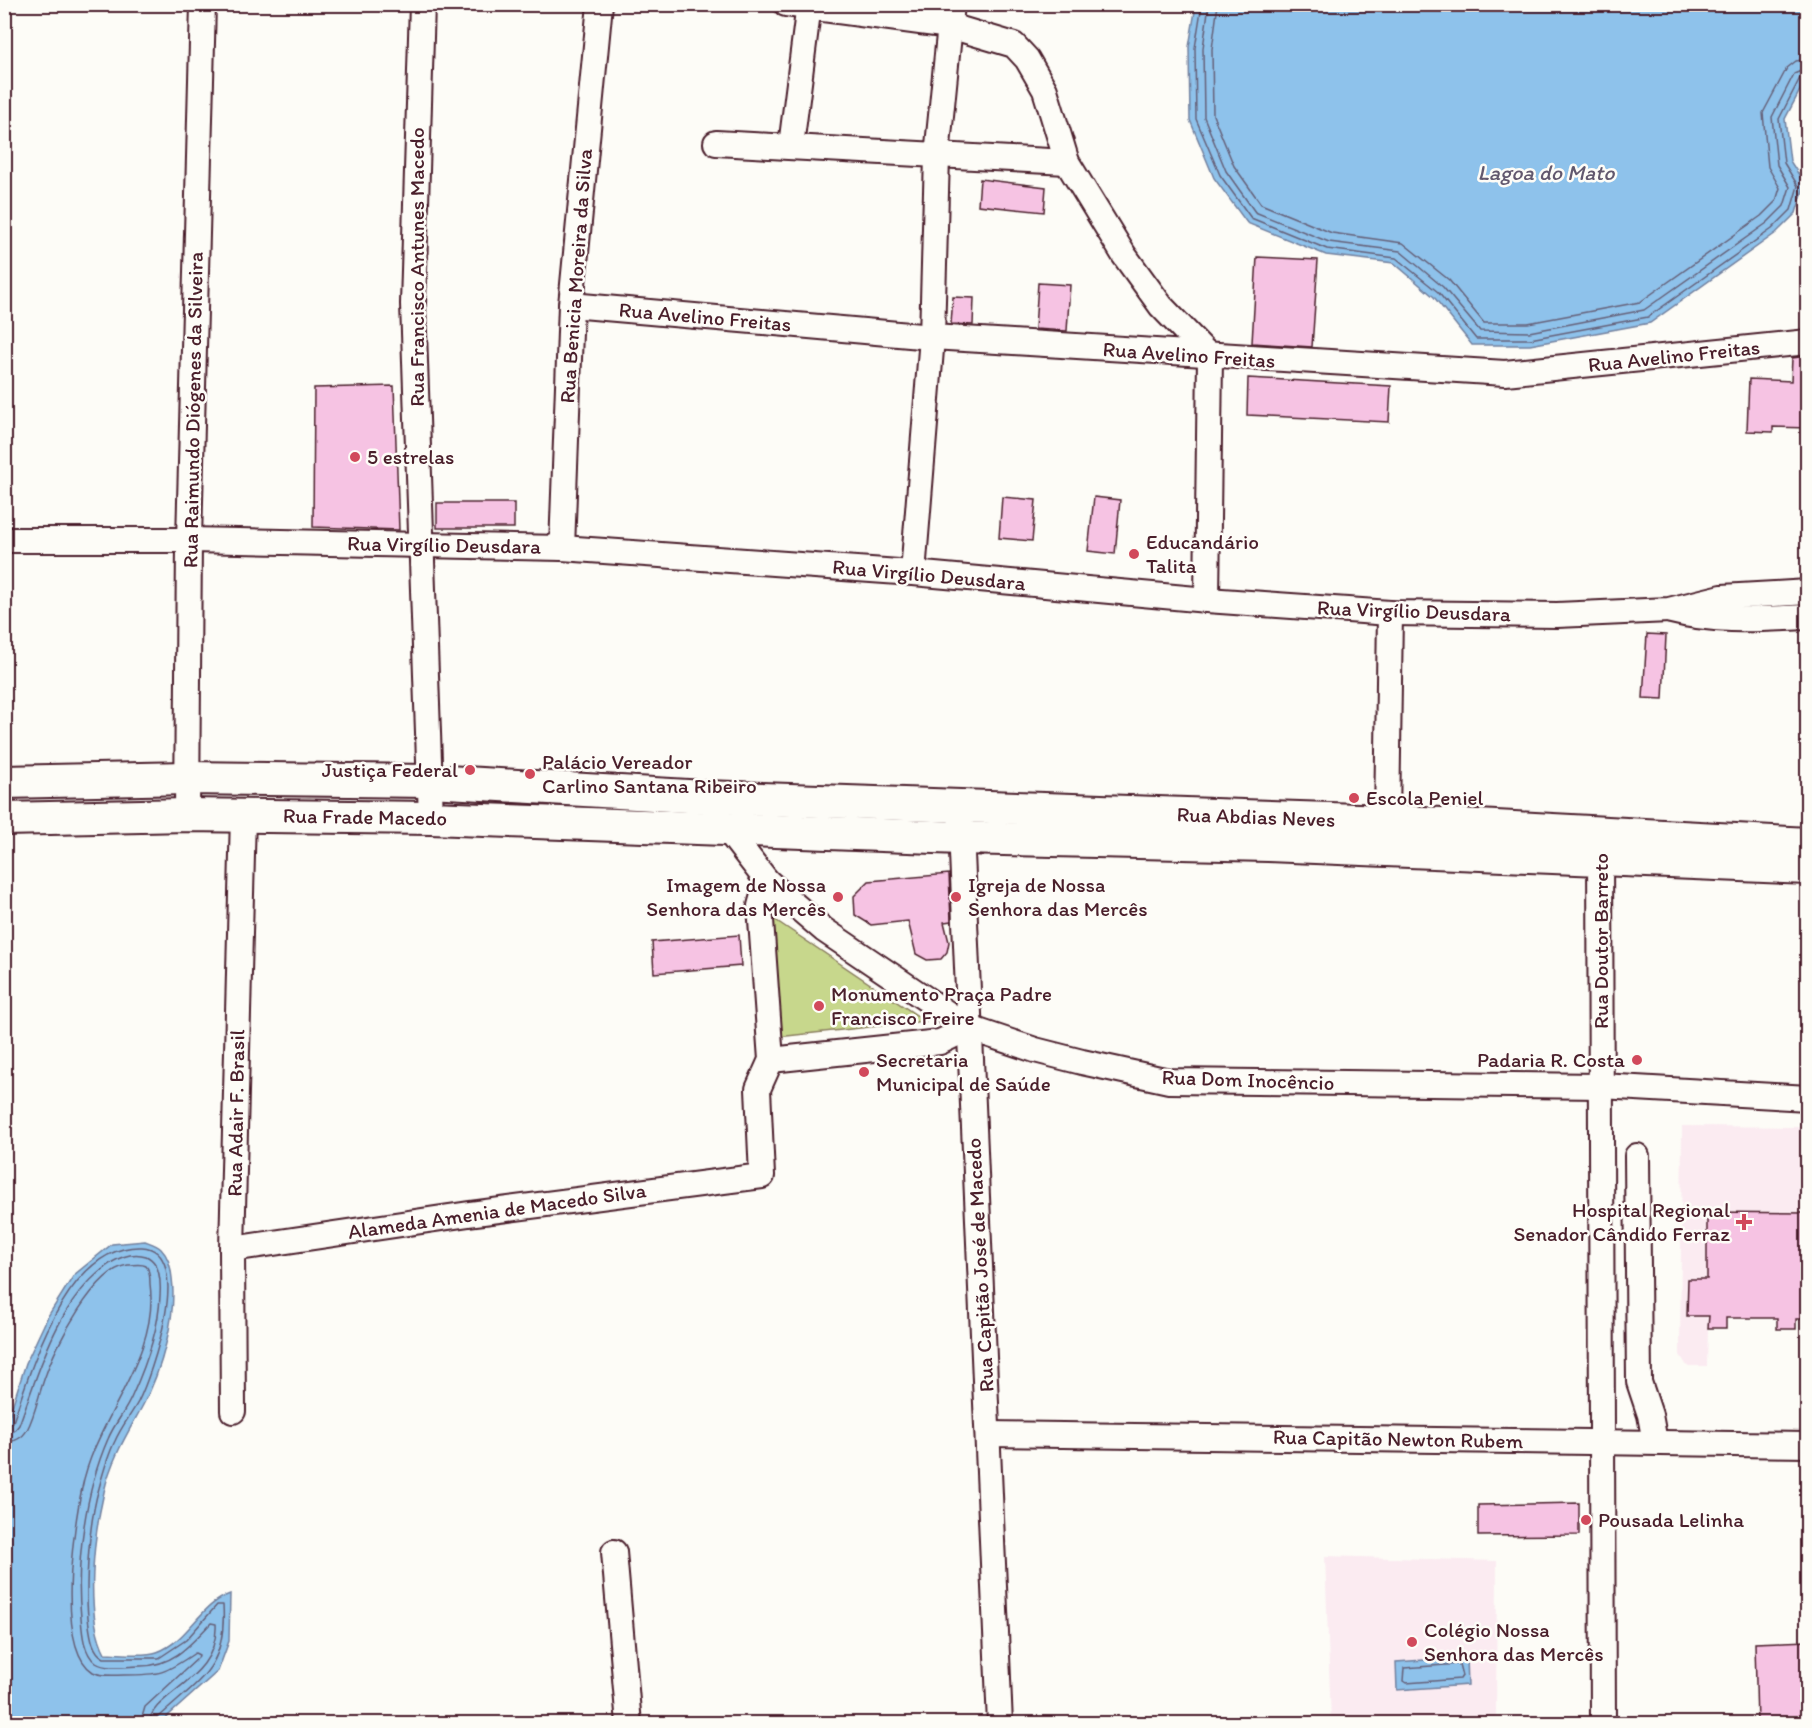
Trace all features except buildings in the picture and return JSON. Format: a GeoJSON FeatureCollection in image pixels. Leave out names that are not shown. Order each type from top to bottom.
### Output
{"type":"FeatureCollection","features":[{"type":"Feature","properties":{"kind":"main road","name":"Rua Frade Macedo"},"geometry":{"type":"LineString","coordinates":[[4,782],[187,778],[430,781],[705,797]]}},
{"type":"Feature","properties":{"kind":"main road","name":"Rua Abdias Neves"},"geometry":{"type":"LineString","coordinates":[[705,797],[960,807],[1269,831],[1600,847],[1696,851],[1808,844]]}},
{"type":"Feature","properties":{"kind":"main road","name":"Rua Frade Macedo"},"geometry":{"type":"LineString","coordinates":[[4,819],[243,815],[431,818],[725,829]]}},
{"type":"Feature","properties":{"kind":"main road","name":"Rua Abdias Neves"},"geometry":{"type":"LineString","coordinates":[[725,829],[961,838],[1269,831],[1387,821],[1600,847]]}},
{"type":"Feature","properties":{"kind":"main road","name":"Rua Abdias Neves"},"geometry":{"type":"LineString","coordinates":[[1696,851],[1808,868]]}},
{"type":"Feature","properties":{"kind":"street","name":"Rua Raimundo Diógenes da Silveira"},"geometry":{"type":"LineString","coordinates":[[187,815],[189,540],[203,4]]}},
{"type":"Feature","properties":{"kind":"street","name":"Rua Francisco Antunes Macedo"},"geometry":{"type":"LineString","coordinates":[[422,4],[413,304],[431,818]]}},
{"type":"Feature","properties":{"kind":"street","name":"Rua Benicia Moreira da Silva"},"geometry":{"type":"LineString","coordinates":[[562,548],[571,305],[600,4]]}},
{"type":"Feature","properties":{"kind":"street"},"geometry":{"type":"LineString","coordinates":[[791,146],[801,6],[951,15],[1014,45],[1027,59],[1045,90],[1067,162],[1124,255],[1161,306],[1210,357],[1208,600]]}},
{"type":"Feature","properties":{"kind":"street"},"geometry":{"type":"LineString","coordinates":[[913,573],[932,337],[937,156],[951,15]]}},
{"type":"Feature","properties":{"kind":"street"},"geometry":{"type":"LineString","coordinates":[[716,143],[1067,162]]}},
{"type":"Feature","properties":{"kind":"street","name":"Rua Avelino Freitas"},"geometry":{"type":"LineString","coordinates":[[571,305],[932,337],[1210,357],[1505,373],[1808,342]]}},
{"type":"Feature","properties":{"kind":"street","name":"Rua Virgílio Deusdara"},"geometry":{"type":"LineString","coordinates":[[4,540],[189,540],[562,548],[913,573],[1208,600],[1390,613],[1557,615],[1669,610],[1722,597],[1808,592]]}},
{"type":"Feature","properties":{"kind":"street","name":"Rua Virgílio Deusdara"},"geometry":{"type":"LineString","coordinates":[[1669,610],[1700,618],[1722,620],[1808,617]]}},
{"type":"Feature","properties":{"kind":"street"},"geometry":{"type":"LineString","coordinates":[[1387,821],[1390,613]]}},
{"type":"Feature","properties":{"kind":"street","name":"Rua Dom Inocêncio"},"geometry":{"type":"LineString","coordinates":[[705,797],[725,829],[766,881],[824,930],[969,1028],[1035,1050],[1169,1081],[1602,1086],[1808,1098]]}},
{"type":"Feature","properties":{"kind":"street","name":"Rua Capitão José de Macedo"},"geometry":{"type":"LineString","coordinates":[[960,807],[1000,1724]]}},
{"type":"Feature","properties":{"kind":"street","name":"Rua Adair F. Brasil"},"geometry":{"type":"LineString","coordinates":[[233,1411],[232,1249],[243,815]]}},
{"type":"Feature","properties":{"kind":"street","name":"Rua Doutor Barreto"},"geometry":{"type":"LineString","coordinates":[[1600,847],[1604,1724]]}},
{"type":"Feature","properties":{"kind":"street"},"geometry":{"type":"LineString","coordinates":[[766,881],[760,906],[771,1060],[940,1042],[969,1028]]}},
{"type":"Feature","properties":{"kind":"street","name":"Alameda Amenia de Macedo Silva"},"geometry":{"type":"LineString","coordinates":[[232,1249],[469,1214],[762,1176],[758,1089],[771,1060]]}},
{"type":"Feature","properties":{"kind":"street"},"geometry":{"type":"LineString","coordinates":[[1637,1155],[1639,1382],[1650,1415],[1655,1442]]}},
{"type":"Feature","properties":{"kind":"street","name":"Rua Capitão Newton Rubem"},"geometry":{"type":"LineString","coordinates":[[988,1434],[1808,1445]]}},
{"type":"Feature","properties":{"kind":"street"},"geometry":{"type":"LineString","coordinates":[[614,1552],[629,1724]]}},
{"type":"Feature","properties":{"kind":"shaded area","name":"Hospital Regional Senador Cândido Ferraz"},"geometry":{"type":"Polygon","coordinates":[[[1682,1126],[1807,1127],[1807,1319],[1796,1319],[1796,1329],[1777,1329],[1777,1318],[1726,1318],[1726,1328],[1708,1328],[1707,1366],[1687,1366],[1680,1355],[1682,1126]]]}},
{"type":"Feature","properties":{"kind":"shaded area","name":"Colégio Nossa Senhora das Mercês"},"geometry":{"type":"Polygon","coordinates":[[[1325,1556],[1497,1561],[1496,1723],[1331,1723],[1325,1556]]]}},
{"type":"Feature","properties":{"kind":"green space"},"geometry":{"type":"Polygon","coordinates":[[[768,915],[925,1021],[778,1037],[768,915]]]}},
{"type":"Feature","properties":{"kind":"water","name":"Lagoa do Mato"},"geometry":{"type":"Polygon","coordinates":[[[1196,5],[1807,5],[1807,77],[1785,119],[1790,161],[1805,184],[1796,213],[1776,233],[1650,323],[1530,345],[1472,345],[1434,297],[1394,263],[1326,255],[1247,223],[1214,178],[1190,120],[1189,47],[1196,5]]]}},
{"type":"Feature","properties":{"kind":"water"},"geometry":{"type":"Polygon","coordinates":[[[145,1241],[159,1248],[168,1259],[173,1293],[170,1326],[150,1392],[115,1457],[107,1480],[94,1551],[95,1617],[105,1653],[138,1655],[157,1652],[177,1640],[210,1606],[230,1594],[229,1641],[218,1671],[160,1723],[5,1723],[5,1428],[26,1363],[48,1316],[74,1275],[112,1244],[145,1241]]]}},
{"type":"Feature","properties":{"kind":"water"},"geometry":{"type":"Polygon","coordinates":[[[1467,1657],[1468,1685],[1397,1690],[1396,1662],[1467,1657]]]}},
{"type":"Feature","properties":{"kind":"place","name":"5 estrelas"},"geometry":{"type":"Point","coordinates":[355,457]}},
{"type":"Feature","properties":{"kind":"place","name":"Educandário Talita"},"geometry":{"type":"Point","coordinates":[1134,554]}},
{"type":"Feature","properties":{"kind":"place","name":"Justiça Federal"},"geometry":{"type":"Point","coordinates":[470,770]}},
{"type":"Feature","properties":{"kind":"place","name":"Palácio Vereador Carlino Santana Ribeiro"},"geometry":{"type":"Point","coordinates":[530,774]}},
{"type":"Feature","properties":{"kind":"place","name":"Escola Peniel"},"geometry":{"type":"Point","coordinates":[1354,798]}},
{"type":"Feature","properties":{"kind":"place","name":"Imagem de Nossa Senhora das Mercês"},"geometry":{"type":"Point","coordinates":[838,897]}},
{"type":"Feature","properties":{"kind":"place","name":"Igreja de Nossa Senhora das Mercês"},"geometry":{"type":"Point","coordinates":[956,897]}},
{"type":"Feature","properties":{"kind":"place","name":"Monumento Praça Padre Francisco Freire"},"geometry":{"type":"Point","coordinates":[819,1006]}},
{"type":"Feature","properties":{"kind":"place","name":"Padaria R. Costa"},"geometry":{"type":"Point","coordinates":[1637,1060]}},
{"type":"Feature","properties":{"kind":"place","name":"Secretaria Municipal de Saúde"},"geometry":{"type":"Point","coordinates":[864,1072]}},
{"type":"Feature","properties":{"kind":"place","name":"Hospital Regional Senador Cândido Ferraz"},"geometry":{"type":"Point","coordinates":[1744,1222]}},
{"type":"Feature","properties":{"kind":"place","name":"Pousada Lelinha"},"geometry":{"type":"Point","coordinates":[1586,1520]}},
{"type":"Feature","properties":{"kind":"place","name":"Colégio Nossa Senhora das Mercês"},"geometry":{"type":"Point","coordinates":[1412,1642]}}]}
